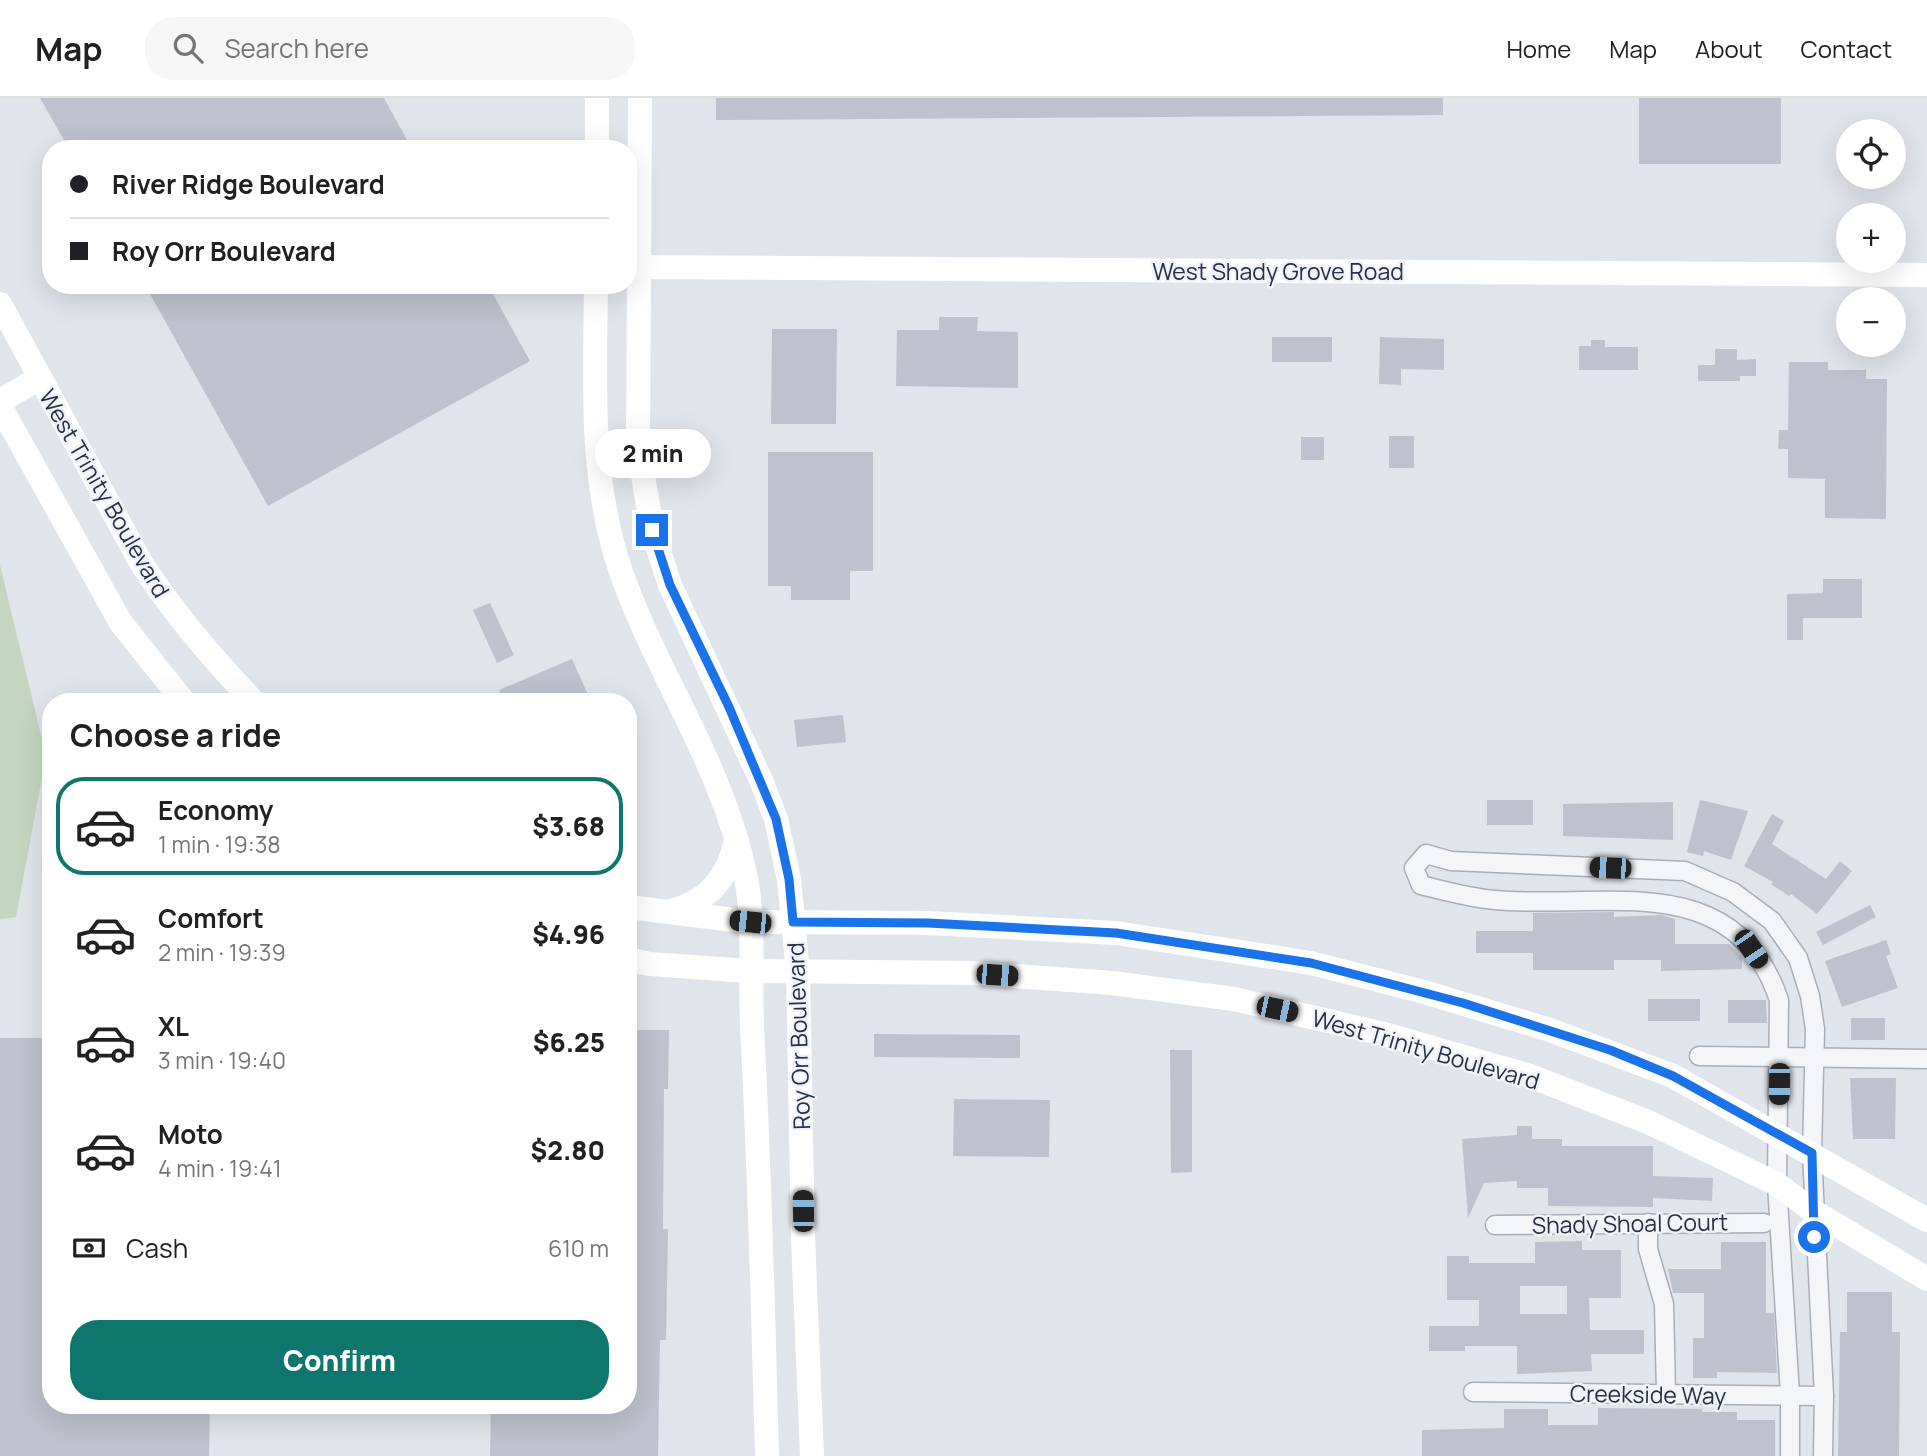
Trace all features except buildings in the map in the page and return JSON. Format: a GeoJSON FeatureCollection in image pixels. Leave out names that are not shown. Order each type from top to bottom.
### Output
{"type":"FeatureCollection","features":[{"type":"Feature","properties":{"kind":"main road"},"geometry":{"type":"LineString","coordinates":[[597,98],[597,140]]}},
{"type":"Feature","properties":{"kind":"main road","name":"Roy Orr Boulevard"},"geometry":{"type":"LineString","coordinates":[[637,182],[640,98]]}},
{"type":"Feature","properties":{"kind":"main road","name":"West Shady Grove Road"},"geometry":{"type":"LineString","coordinates":[[637,267],[1927,275]]}},
{"type":"Feature","properties":{"kind":"main road","name":"Roy Orr Boulevard"},"geometry":{"type":"LineString","coordinates":[[596,294],[598,465],[609,530],[648,638],[696,733],[722,792],[736,836],[746,882],[760,1173],[767,1456]]}},
{"type":"Feature","properties":{"kind":"main road","name":"Roy Orr Boulevard"},"geometry":{"type":"LineString","coordinates":[[635,294],[638,445],[652,530],[670,585],[729,707],[776,819],[789,879],[798,972],[803,1238],[812,1456]]}},
{"type":"Feature","properties":{"kind":"main road","name":"West Trinity Boulevard"},"geometry":{"type":"LineString","coordinates":[[0,304],[38,379],[162,595],[213,659],[245,693]]}},
{"type":"Feature","properties":{"kind":"main road"},"geometry":{"type":"LineString","coordinates":[[0,403],[38,379]]}},
{"type":"Feature","properties":{"kind":"main road","name":"West Trinity Boulevard"},"geometry":{"type":"LineString","coordinates":[[0,403],[121,623],[177,693]]}},
{"type":"Feature","properties":{"kind":"main road"},"geometry":{"type":"LineString","coordinates":[[663,913],[687,907],[706,897],[732,862],[736,836]]}},
{"type":"Feature","properties":{"kind":"main road"},"geometry":{"type":"LineString","coordinates":[[637,909],[750,922],[928,923],[1116,933],[1311,963],[1463,1003],[1610,1050],[1673,1076],[1927,1220]]}},
{"type":"Feature","properties":{"kind":"main road","name":"West Trinity Boulevard"},"geometry":{"type":"LineString","coordinates":[[637,961],[749,971],[986,974],[1112,983],[1252,1003],[1384,1034],[1530,1076],[1617,1109],[1777,1184],[1813,1211],[1927,1279]]}},
{"type":"Feature","properties":{"kind":"street"},"geometry":{"type":"LineString","coordinates":[[1790,1456],[1790,1395],[1777,1184],[1779,1000],[1773,982],[1751,949],[1727,924],[1690,908],[1642,901],[1495,900],[1450,893],[1421,885],[1414,868],[1426,854],[1451,861],[1685,871],[1733,892],[1772,921],[1798,958],[1810,996],[1815,1029],[1813,1211],[1824,1396],[1823,1456]]}},
{"type":"Feature","properties":{"kind":"street"},"geometry":{"type":"LineString","coordinates":[[1699,1056],[1927,1059]]}},
{"type":"Feature","properties":{"kind":"street"},"geometry":{"type":"LineString","coordinates":[[1648,1223],[1648,1249],[1664,1304],[1666,1394]]}},
{"type":"Feature","properties":{"kind":"street","name":"Shady Shoal Court"},"geometry":{"type":"LineString","coordinates":[[1496,1225],[1764,1223]]}},
{"type":"Feature","properties":{"kind":"street","name":"Creekside Way"},"geometry":{"type":"LineString","coordinates":[[1473,1392],[1824,1396]]}},
{"type":"Feature","properties":{"kind":"green space"},"geometry":{"type":"Polygon","coordinates":[[[0,565],[42,739],[42,777],[16,917],[0,919],[0,565]]]}},
{"type":"Feature","properties":{"kind":"route"},"geometry":{"type":"LineString","coordinates":[[652,530],[670,585],[729,707],[776,819],[789,879],[793,922],[928,923],[1135,935],[1311,963],[1484,1009],[1610,1050],[1673,1076],[1778,1137],[1812,1153],[1814,1237]]}}]}
